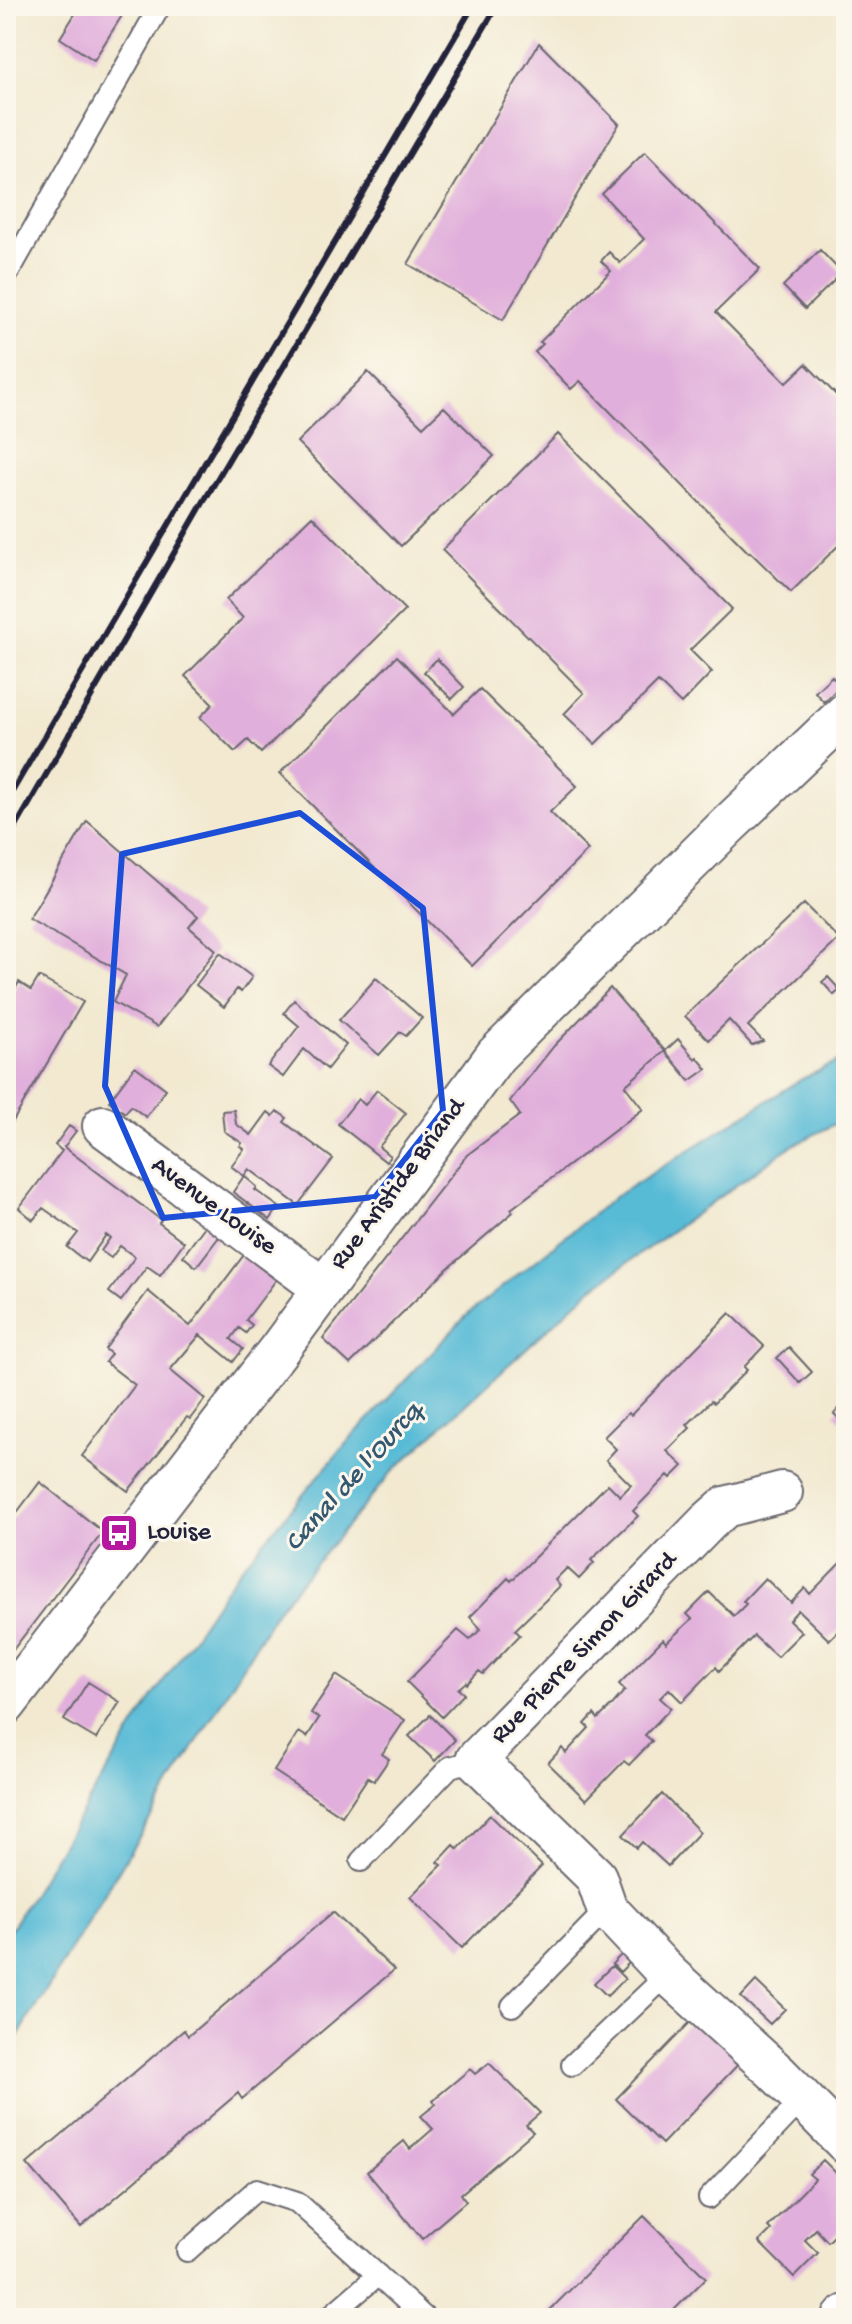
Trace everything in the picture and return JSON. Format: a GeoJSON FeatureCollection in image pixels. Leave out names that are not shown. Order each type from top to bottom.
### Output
{"type":"FeatureCollection","features":[{"type":"Feature","properties":{"kind":"street","name":"Rue Aristide Briand"},"geometry":{"type":"LineString","coordinates":[[6,1704],[271,1360],[496,1055],[846,713]]}},
{"type":"Feature","properties":{"kind":"street","name":"Avenue Louise"},"geometry":{"type":"LineString","coordinates":[[103,1126],[323,1288]]}},
{"type":"Feature","properties":{"kind":"street","name":"Rue Pierre Simon Girard"},"geometry":{"type":"LineString","coordinates":[[782,1492],[725,1507],[476,1760],[596,1877],[607,1909],[668,1974],[846,2143]]}},
{"type":"Feature","properties":{"kind":"lane"},"geometry":{"type":"LineString","coordinates":[[6,277],[160,6]]}},
{"type":"Feature","properties":{"kind":"lane"},"geometry":{"type":"LineString","coordinates":[[361,1861],[450,1767],[476,1760]]}},
{"type":"Feature","properties":{"kind":"lane"},"geometry":{"type":"LineString","coordinates":[[512,2006],[607,1909]]}},
{"type":"Feature","properties":{"kind":"lane"},"geometry":{"type":"LineString","coordinates":[[572,2065],[668,1974]]}},
{"type":"Feature","properties":{"kind":"lane"},"geometry":{"type":"LineString","coordinates":[[709,2198],[803,2099]]}},
{"type":"Feature","properties":{"kind":"lane"},"geometry":{"type":"LineString","coordinates":[[187,2251],[257,2189],[297,2202],[425,2318]]}},
{"type":"Feature","properties":{"kind":"lane"},"geometry":{"type":"LineString","coordinates":[[328,2318],[378,2275]]}},
{"type":"Feature","properties":{"kind":"highlighted area"},"geometry":{"type":"Polygon","coordinates":[[[300,813],[423,908],[443,1111],[375,1197],[163,1218],[105,1086],[122,854],[300,813]]]}},
{"type":"Feature","properties":{"kind":"water","name":"Canal de l'Ourcq"},"geometry":{"type":"Polygon","coordinates":[[[846,1058],[846,1118],[788,1148],[591,1289],[392,1472],[277,1610],[6,2056],[6,1937],[146,1707],[236,1574],[350,1439],[467,1315],[616,1196],[802,1079],[846,1058]]]}},
{"type":"Feature","properties":{"kind":"building"},"geometry":{"type":"Polygon","coordinates":[[[80,6],[128,6],[94,60],[60,38],[80,6]]]}},
{"type":"Feature","properties":{"kind":"building"},"geometry":{"type":"Polygon","coordinates":[[[539,43],[619,124],[503,320],[408,264],[539,43]]]}},
{"type":"Feature","properties":{"kind":"building"},"geometry":{"type":"Polygon","coordinates":[[[645,152],[760,269],[716,312],[786,383],[806,364],[846,405],[846,538],[791,592],[580,381],[571,389],[535,352],[543,344],[540,342],[611,271],[601,261],[609,252],[620,263],[644,239],[602,194],[645,152]]]}},
{"type":"Feature","properties":{"kind":"building"},"geometry":{"type":"Polygon","coordinates":[[[820,250],[842,273],[805,309],[783,286],[820,250]]]}},
{"type":"Feature","properties":{"kind":"building"},"geometry":{"type":"Polygon","coordinates":[[[368,372],[423,427],[444,407],[494,456],[401,546],[297,442],[368,372]]]}},
{"type":"Feature","properties":{"kind":"building"},"geometry":{"type":"Polygon","coordinates":[[[558,434],[732,609],[690,650],[712,672],[681,704],[658,682],[595,744],[564,714],[584,693],[442,550],[558,434]]]}},
{"type":"Feature","properties":{"kind":"building"},"geometry":{"type":"Polygon","coordinates":[[[312,516],[405,610],[261,753],[248,740],[235,752],[200,717],[213,704],[185,676],[243,618],[226,600],[312,516]]]}},
{"type":"Feature","properties":{"kind":"building"},"geometry":{"type":"Polygon","coordinates":[[[397,656],[454,714],[480,689],[577,786],[550,812],[588,850],[472,966],[280,773],[397,656]]]}},
{"type":"Feature","properties":{"kind":"building"},"geometry":{"type":"Polygon","coordinates":[[[437,659],[464,687],[452,699],[424,672],[437,659]]]}},
{"type":"Feature","properties":{"kind":"building"},"geometry":{"type":"Polygon","coordinates":[[[832,676],[841,685],[824,702],[815,692],[832,676]]]}},
{"type":"Feature","properties":{"kind":"building"},"geometry":{"type":"Polygon","coordinates":[[[87,821],[198,916],[189,927],[216,950],[157,1027],[113,1002],[126,975],[29,919],[87,821]]]}},
{"type":"Feature","properties":{"kind":"building"},"geometry":{"type":"Polygon","coordinates":[[[804,904],[839,939],[748,1026],[763,1041],[752,1045],[729,1020],[709,1040],[685,1016],[804,904]]]}},
{"type":"Feature","properties":{"kind":"building"},"geometry":{"type":"Polygon","coordinates":[[[220,953],[252,977],[241,992],[237,989],[224,1007],[196,985],[220,953]]]}},
{"type":"Feature","properties":{"kind":"building"},"geometry":{"type":"Polygon","coordinates":[[[39,977],[83,1002],[6,1133],[6,1005],[19,982],[31,990],[39,977]]]}},
{"type":"Feature","properties":{"kind":"building"},"geometry":{"type":"Polygon","coordinates":[[[828,977],[840,990],[834,995],[822,982],[828,977]]]}},
{"type":"Feature","properties":{"kind":"building"},"geometry":{"type":"Polygon","coordinates":[[[376,978],[422,1018],[406,1036],[400,1032],[379,1055],[339,1020],[376,978]]]}},
{"type":"Feature","properties":{"kind":"building"},"geometry":{"type":"Polygon","coordinates":[[[610,988],[665,1051],[625,1086],[643,1109],[511,1209],[513,1212],[447,1269],[350,1364],[323,1339],[467,1155],[520,1115],[510,1101],[554,1046],[610,988]]]}},
{"type":"Feature","properties":{"kind":"building"},"geometry":{"type":"Polygon","coordinates":[[[294,1000],[346,1045],[327,1069],[304,1049],[283,1077],[268,1066],[299,1026],[284,1013],[294,1000]]]}},
{"type":"Feature","properties":{"kind":"building"},"geometry":{"type":"Polygon","coordinates":[[[678,1039],[707,1069],[690,1081],[665,1051],[678,1039]]]}},
{"type":"Feature","properties":{"kind":"building"},"geometry":{"type":"Polygon","coordinates":[[[135,1066],[166,1089],[146,1117],[131,1106],[125,1113],[109,1101],[135,1066]]]}},
{"type":"Feature","properties":{"kind":"building"},"geometry":{"type":"Polygon","coordinates":[[[377,1090],[406,1113],[379,1147],[390,1156],[386,1162],[338,1124],[358,1099],[365,1105],[377,1090]]]}},
{"type":"Feature","properties":{"kind":"building"},"geometry":{"type":"Polygon","coordinates":[[[234,1110],[236,1124],[251,1135],[268,1112],[273,1116],[277,1111],[287,1118],[284,1122],[333,1159],[298,1205],[249,1169],[244,1176],[231,1166],[244,1149],[240,1146],[242,1143],[224,1131],[222,1111],[234,1110]]]}},
{"type":"Feature","properties":{"kind":"building"},"geometry":{"type":"Polygon","coordinates":[[[69,1126],[76,1131],[64,1147],[161,1220],[159,1223],[184,1242],[160,1275],[147,1266],[121,1301],[109,1292],[135,1257],[120,1246],[111,1258],[101,1251],[110,1238],[106,1235],[87,1262],[67,1247],[78,1233],[43,1208],[33,1220],[19,1208],[62,1151],[55,1145],[69,1126]]]}},
{"type":"Feature","properties":{"kind":"building"},"geometry":{"type":"Polygon","coordinates":[[[244,1176],[257,1187],[255,1190],[279,1207],[270,1220],[233,1192],[244,1176]]]}},
{"type":"Feature","properties":{"kind":"building"},"geometry":{"type":"Polygon","coordinates":[[[208,1222],[222,1233],[196,1267],[183,1256],[208,1222]]]}},
{"type":"Feature","properties":{"kind":"building"},"geometry":{"type":"Polygon","coordinates":[[[244,1255],[276,1280],[246,1320],[252,1325],[246,1333],[239,1328],[231,1339],[243,1349],[233,1362],[200,1335],[170,1370],[205,1399],[128,1491],[82,1456],[135,1385],[105,1362],[111,1354],[105,1349],[148,1291],[190,1326],[244,1255]]]}},
{"type":"Feature","properties":{"kind":"building"},"geometry":{"type":"Polygon","coordinates":[[[730,1313],[764,1346],[744,1367],[747,1370],[687,1425],[690,1428],[667,1451],[683,1466],[671,1478],[668,1475],[633,1511],[638,1516],[591,1560],[594,1563],[579,1579],[567,1568],[555,1580],[560,1586],[515,1630],[520,1635],[483,1674],[479,1671],[458,1689],[464,1694],[442,1717],[407,1682],[458,1630],[470,1640],[481,1629],[470,1617],[508,1578],[511,1581],[608,1484],[620,1496],[631,1485],[606,1460],[616,1449],[604,1437],[628,1413],[631,1415],[730,1313]]]}},
{"type":"Feature","properties":{"kind":"building"},"geometry":{"type":"Polygon","coordinates":[[[789,1347],[812,1372],[800,1383],[777,1358],[789,1347]]]}},
{"type":"Feature","properties":{"kind":"building"},"geometry":{"type":"Polygon","coordinates":[[[846,1401],[846,1425],[834,1414],[846,1401]]]}},
{"type":"Feature","properties":{"kind":"building"},"geometry":{"type":"Polygon","coordinates":[[[40,1482],[103,1532],[6,1659],[6,1521],[9,1523],[40,1482]]]}},
{"type":"Feature","properties":{"kind":"building"},"geometry":{"type":"Polygon","coordinates":[[[846,1557],[846,1623],[829,1640],[798,1610],[789,1620],[802,1632],[777,1657],[754,1636],[719,1671],[716,1667],[682,1702],[669,1689],[660,1698],[671,1708],[645,1735],[652,1741],[629,1765],[624,1761],[586,1800],[548,1763],[562,1748],[566,1753],[589,1728],[585,1724],[594,1714],[598,1719],[613,1704],[625,1690],[619,1684],[663,1639],[666,1643],[692,1619],[687,1614],[709,1592],[734,1616],[746,1604],[743,1601],[765,1578],[791,1603],[805,1588],[810,1594],[846,1557]]]}},
{"type":"Feature","properties":{"kind":"building"},"geometry":{"type":"Polygon","coordinates":[[[336,1675],[405,1720],[382,1754],[389,1759],[374,1781],[368,1777],[342,1816],[274,1771],[299,1732],[307,1737],[319,1718],[311,1713],[336,1675]]]}},
{"type":"Feature","properties":{"kind":"building"},"geometry":{"type":"Polygon","coordinates":[[[88,1682],[120,1702],[96,1739],[64,1720],[88,1682]]]}},
{"type":"Feature","properties":{"kind":"building"},"geometry":{"type":"Polygon","coordinates":[[[430,1715],[455,1740],[435,1761],[409,1736],[430,1715]]]}},
{"type":"Feature","properties":{"kind":"building"},"geometry":{"type":"Polygon","coordinates":[[[662,1794],[700,1832],[668,1866],[642,1842],[637,1848],[623,1835],[662,1794]]]}},
{"type":"Feature","properties":{"kind":"building"},"geometry":{"type":"Polygon","coordinates":[[[490,1815],[542,1866],[462,1948],[410,1897],[442,1865],[438,1862],[454,1845],[458,1849],[490,1815]]]}},
{"type":"Feature","properties":{"kind":"building"},"geometry":{"type":"Polygon","coordinates":[[[333,1912],[394,1970],[242,2099],[238,2093],[81,2227],[27,2164],[184,2030],[188,2036],[333,1912]]]}},
{"type":"Feature","properties":{"kind":"building"},"geometry":{"type":"Polygon","coordinates":[[[627,1949],[635,1957],[620,1972],[612,1964],[627,1949]]]}},
{"type":"Feature","properties":{"kind":"building"},"geometry":{"type":"Polygon","coordinates":[[[612,1966],[625,1979],[607,1996],[594,1983],[612,1966]]]}},
{"type":"Feature","properties":{"kind":"building"},"geometry":{"type":"Polygon","coordinates":[[[756,1981],[785,2009],[770,2024],[741,1997],[756,1981]]]}},
{"type":"Feature","properties":{"kind":"building"},"geometry":{"type":"Polygon","coordinates":[[[700,2012],[746,2056],[662,2144],[616,2099],[700,2012]]]}},
{"type":"Feature","properties":{"kind":"building"},"geometry":{"type":"Polygon","coordinates":[[[489,2063],[540,2113],[526,2125],[533,2132],[461,2194],[466,2201],[422,2239],[367,2172],[404,2141],[410,2149],[433,2129],[421,2116],[436,2104],[433,2100],[470,2069],[475,2074],[489,2063]]]}},
{"type":"Feature","properties":{"kind":"building"},"geometry":{"type":"Polygon","coordinates":[[[823,2160],[846,2183],[846,2224],[828,2242],[816,2229],[805,2240],[818,2253],[794,2277],[759,2242],[771,2230],[768,2227],[815,2179],[809,2174],[823,2160]]]}},
{"type":"Feature","properties":{"kind":"building"},"geometry":{"type":"Polygon","coordinates":[[[644,2216],[706,2278],[666,2318],[542,2318],[644,2216]]]}},
{"type":"Feature","properties":{"kind":"railway"},"geometry":{"type":"LineString","coordinates":[[6,802],[473,6]]}},
{"type":"Feature","properties":{"kind":"railway"},"geometry":{"type":"LineString","coordinates":[[6,844],[200,508],[497,6]]}},
{"type":"Feature","properties":{"kind":"place","name":"Louise"},"geometry":{"type":"Point","coordinates":[119,1533]}}]}
